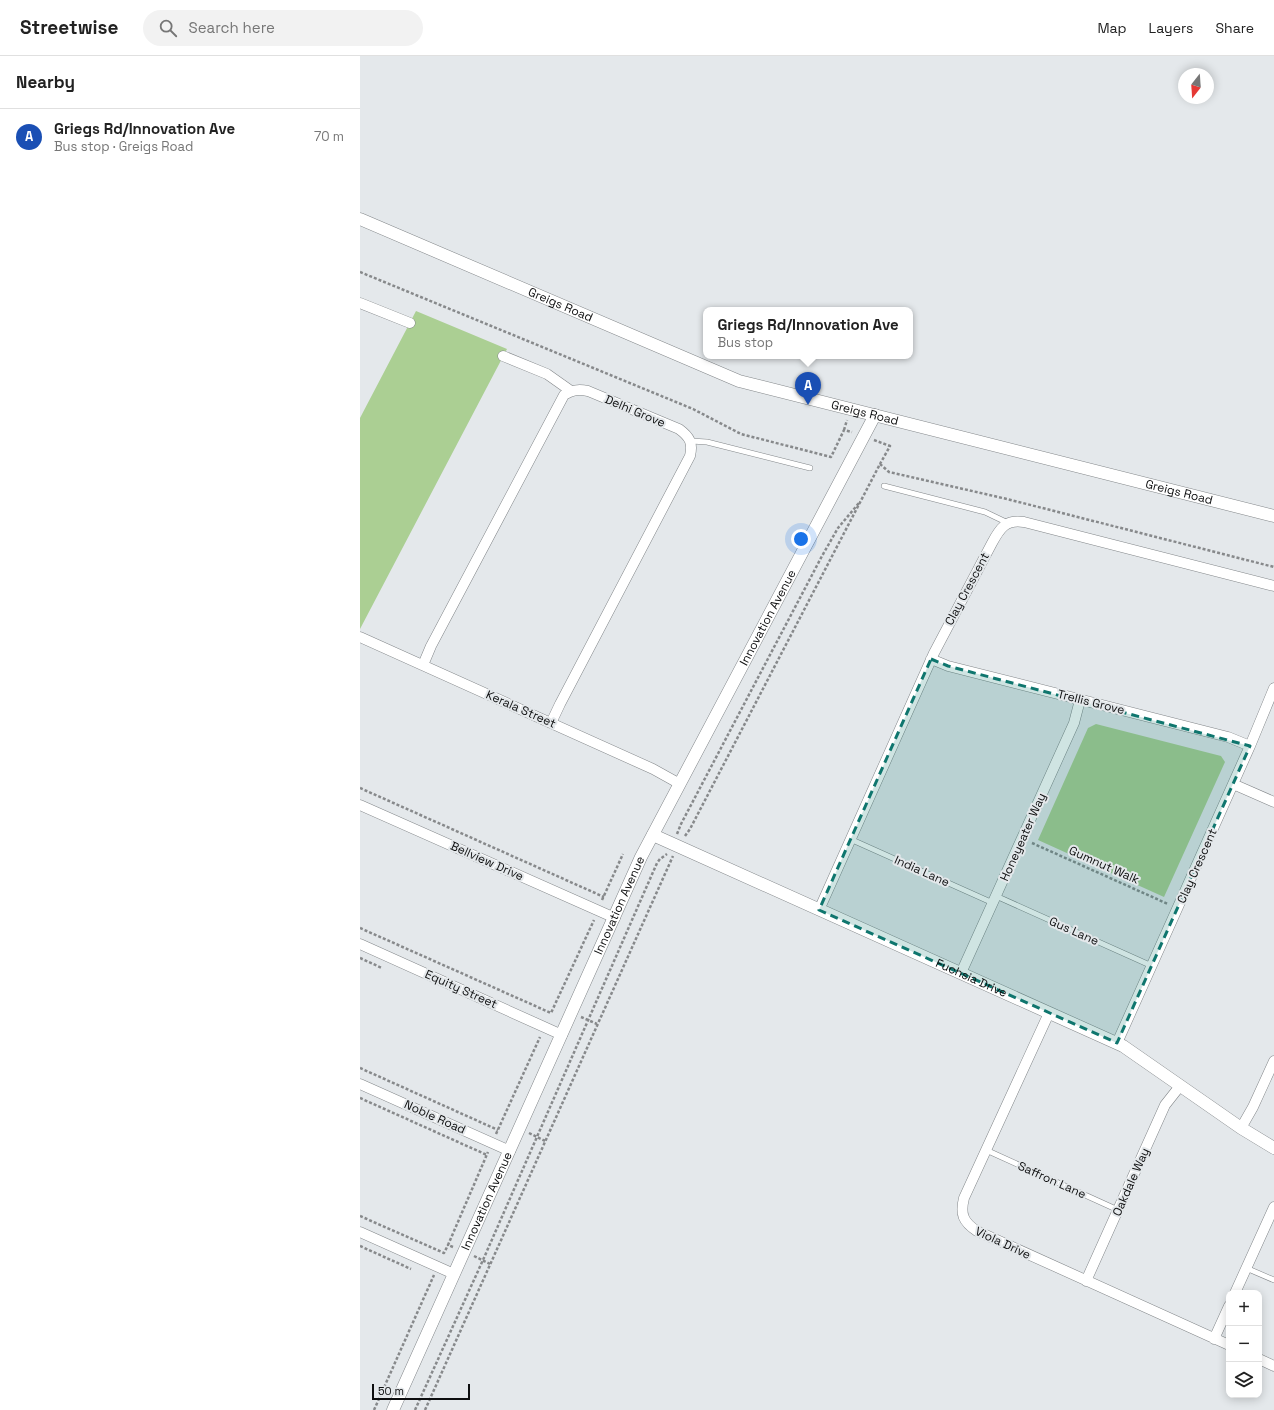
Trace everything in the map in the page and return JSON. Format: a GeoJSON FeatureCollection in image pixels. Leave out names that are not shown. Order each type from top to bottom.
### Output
{"type":"FeatureCollection","features":[{"type":"Feature","properties":{"kind":"street","name":"Greigs Road"},"geometry":{"type":"LineString","coordinates":[[360,219],[739,381],[1274,516]]}},
{"type":"Feature","properties":{"kind":"street"},"geometry":{"type":"LineString","coordinates":[[360,303],[410,323]]}},
{"type":"Feature","properties":{"kind":"street"},"geometry":{"type":"LineString","coordinates":[[423,665],[431,646],[558,404],[564,395],[571,391],[547,374],[503,356]]}},
{"type":"Feature","properties":{"kind":"street","name":"Delhi Grove"},"geometry":{"type":"LineString","coordinates":[[571,391],[588,391],[686,434],[691,441]]}},
{"type":"Feature","properties":{"kind":"street","name":"Innovation Avenue"},"geometry":{"type":"LineString","coordinates":[[393,1410],[641,858],[875,415]]}},
{"type":"Feature","properties":{"kind":"street"},"geometry":{"type":"LineString","coordinates":[[551,723],[566,691],[690,456],[692,448],[691,441]]}},
{"type":"Feature","properties":{"kind":"street"},"geometry":{"type":"LineString","coordinates":[[1008,523],[1017,521],[1024,522],[1274,586]]}},
{"type":"Feature","properties":{"kind":"street","name":"Clay Crescent"},"geometry":{"type":"LineString","coordinates":[[819,910],[931,659],[996,534],[1001,527],[1008,523]]}},
{"type":"Feature","properties":{"kind":"street","name":"Kerala Street"},"geometry":{"type":"LineString","coordinates":[[360,637],[653,769],[680,784]]}},
{"type":"Feature","properties":{"kind":"street","name":"Trellis Grove"},"geometry":{"type":"LineString","coordinates":[[931,659],[948,666],[1228,737],[1250,746]]}},
{"type":"Feature","properties":{"kind":"street","name":"Clay Crescent"},"geometry":{"type":"LineString","coordinates":[[1117,1044],[1250,746],[1274,688]]}},
{"type":"Feature","properties":{"kind":"street","name":"Honeyeater Way"},"geometry":{"type":"LineString","coordinates":[[962,974],[1074,723],[1080,700]]}},
{"type":"Feature","properties":{"kind":"street"},"geometry":{"type":"LineString","coordinates":[[1233,784],[1274,802]]}},
{"type":"Feature","properties":{"kind":"street","name":"Bellview Drive"},"geometry":{"type":"LineString","coordinates":[[360,805],[615,918]]}},
{"type":"Feature","properties":{"kind":"street","name":"Fuchsia Drive"},"geometry":{"type":"LineString","coordinates":[[653,835],[1123,1046],[1241,1128],[1274,1148]]}},
{"type":"Feature","properties":{"kind":"street","name":"Equity Street"},"geometry":{"type":"LineString","coordinates":[[360,944],[562,1035]]}},
{"type":"Feature","properties":{"kind":"street","name":"Viola Drive"},"geometry":{"type":"LineString","coordinates":[[1049,1013],[964,1198],[962,1208],[963,1217],[970,1226],[977,1231],[1226,1344]]}},
{"type":"Feature","properties":{"kind":"street"},"geometry":{"type":"LineString","coordinates":[[1241,1128],[1253,1107],[1274,1061]]}},
{"type":"Feature","properties":{"kind":"street","name":"Noble Road"},"geometry":{"type":"LineString","coordinates":[[360,1084],[510,1151]]}},
{"type":"Feature","properties":{"kind":"street","name":"Oakdale Way"},"geometry":{"type":"LineString","coordinates":[[1086,1281],[1166,1105],[1180,1086]]}},
{"type":"Feature","properties":{"kind":"street"},"geometry":{"type":"LineString","coordinates":[[1236,1290],[1274,1207]]}},
{"type":"Feature","properties":{"kind":"street"},"geometry":{"type":"LineString","coordinates":[[360,1232],[454,1274]]}},
{"type":"Feature","properties":{"kind":"street"},"geometry":{"type":"LineString","coordinates":[[1214,1339],[1226,1313]]}},
{"type":"Feature","properties":{"kind":"street"},"geometry":{"type":"LineString","coordinates":[[1262,1360],[1274,1366]]}},
{"type":"Feature","properties":{"kind":"lane"},"geometry":{"type":"LineString","coordinates":[[691,441],[707,442],[810,468]]}},
{"type":"Feature","properties":{"kind":"lane"},"geometry":{"type":"LineString","coordinates":[[884,486],[985,512],[1008,523]]}},
{"type":"Feature","properties":{"kind":"lane","name":"India Lane"},"geometry":{"type":"LineString","coordinates":[[850,839],[995,900]]}},
{"type":"Feature","properties":{"kind":"lane","name":"Gus Lane"},"geometry":{"type":"LineString","coordinates":[[995,900],[1152,966]]}},
{"type":"Feature","properties":{"kind":"lane","name":"Saffron Lane"},"geometry":{"type":"LineString","coordinates":[[986,1150],[1118,1210]]}},
{"type":"Feature","properties":{"kind":"lane"},"geometry":{"type":"LineString","coordinates":[[1246,1268],[1274,1280]]}},
{"type":"Feature","properties":{"kind":"path"},"geometry":{"type":"LineString","coordinates":[[360,272],[693,409],[741,434],[831,457],[844,430],[890,446],[690,829],[676,845],[660,859],[657,864],[483,1260],[415,1410]]}},
{"type":"Feature","properties":{"kind":"path"},"geometry":{"type":"LineString","coordinates":[[880,464],[889,472],[1007,499],[1274,567]]}},
{"type":"Feature","properties":{"kind":"path"},"geometry":{"type":"LineString","coordinates":[[424,1410],[676,845],[681,824],[822,556],[838,528],[864,496]]}},
{"type":"Feature","properties":{"kind":"path"},"geometry":{"type":"LineString","coordinates":[[360,788],[604,897]]}},
{"type":"Feature","properties":{"kind":"path","name":"Gumnut Walk"},"geometry":{"type":"LineString","coordinates":[[1022,838],[1178,908]]}},
{"type":"Feature","properties":{"kind":"path"},"geometry":{"type":"LineString","coordinates":[[360,928],[551,1013],[623,854]]}},
{"type":"Feature","properties":{"kind":"path"},"geometry":{"type":"LineString","coordinates":[[360,1068],[498,1130]]}},
{"type":"Feature","properties":{"kind":"path"},"geometry":{"type":"LineString","coordinates":[[360,1098],[487,1155]]}},
{"type":"Feature","properties":{"kind":"path"},"geometry":{"type":"LineString","coordinates":[[360,1216],[444,1253]]}},
{"type":"Feature","properties":{"kind":"path"},"geometry":{"type":"LineString","coordinates":[[374,1410],[448,1245]]}},
{"type":"Feature","properties":{"kind":"path"},"geometry":{"type":"LineString","coordinates":[[360,1246],[418,1272]]}},
{"type":"Feature","properties":{"kind":"highlighted area"},"geometry":{"type":"Polygon","coordinates":[[[931,659],[948,666],[1250,746],[1117,1043],[819,910],[931,659]]]}},
{"type":"Feature","properties":{"kind":"green space"},"geometry":{"type":"Polygon","coordinates":[[[416,311],[507,349],[360,629],[360,418],[416,311]]]}},
{"type":"Feature","properties":{"kind":"green space"},"geometry":{"type":"Polygon","coordinates":[[[1096,724],[1221,756],[1225,762],[1164,897],[1038,840],[1088,728],[1096,724]]]}},
{"type":"Feature","properties":{"kind":"place","name":"Griegs Rd/Innovation Ave"},"geometry":{"type":"Point","coordinates":[808,405]}}]}
